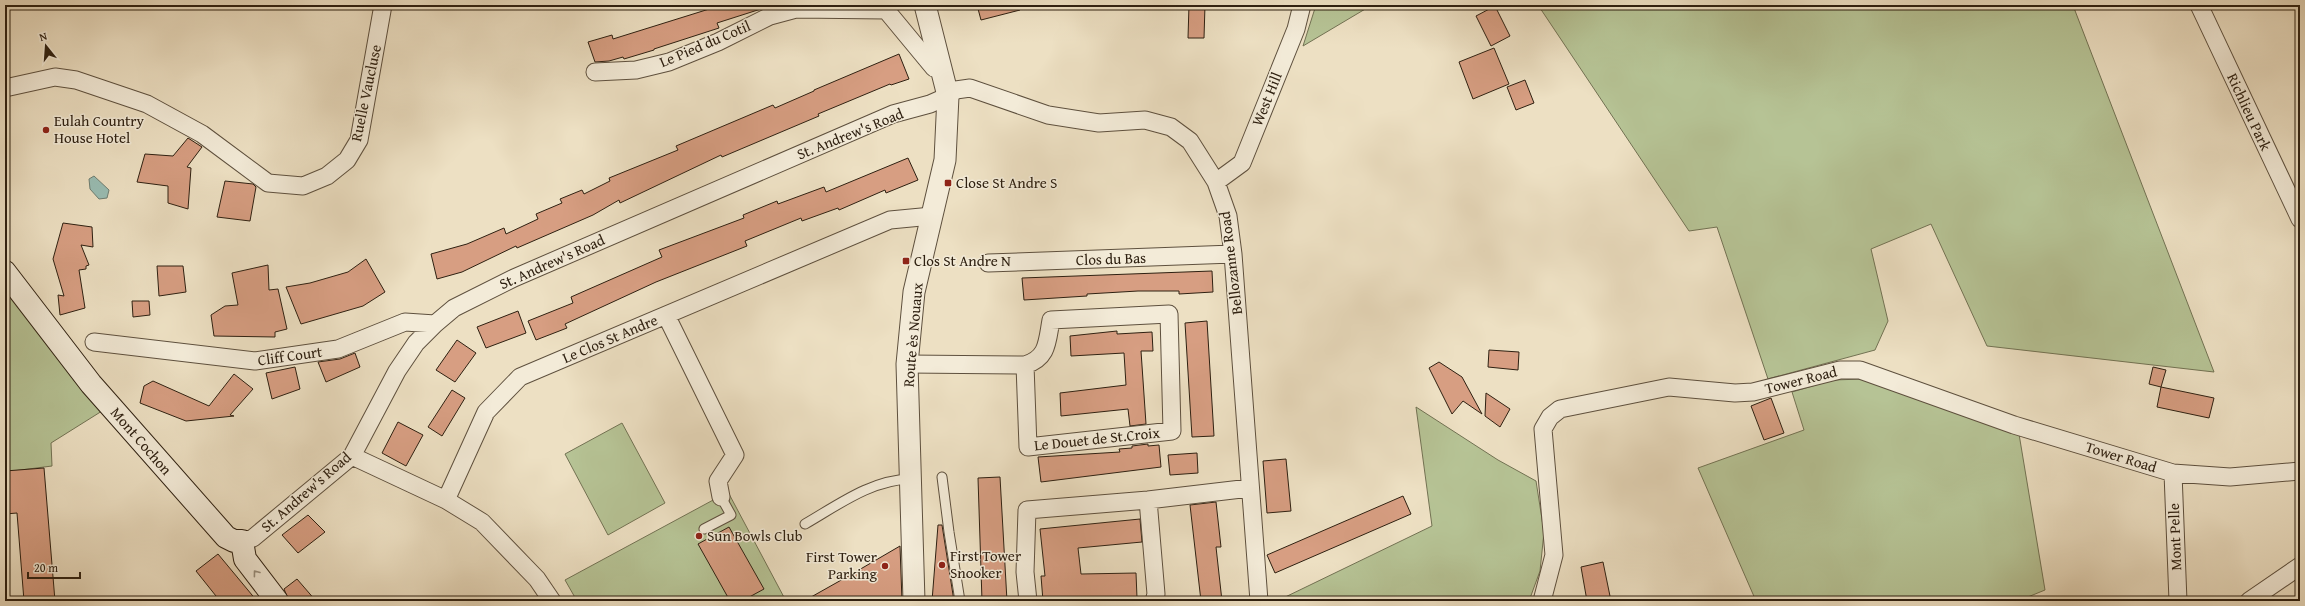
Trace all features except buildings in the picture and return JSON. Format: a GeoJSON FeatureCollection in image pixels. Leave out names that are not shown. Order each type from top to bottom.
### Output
{"type":"FeatureCollection","features":[{"type":"Feature","properties":{"kind":"main road","name":"Mont Cochon"},"geometry":{"type":"LineString","coordinates":[[5,272],[91,384],[226,537],[234,541],[242,541]]}},
{"type":"Feature","properties":{"kind":"main road"},"geometry":{"type":"LineString","coordinates":[[242,541],[245,559],[277,601]]}},
{"type":"Feature","properties":{"kind":"street","name":"Ruelle Vaucluse"},"geometry":{"type":"LineString","coordinates":[[5,88],[55,77],[76,80],[147,104],[202,134],[268,183],[303,186],[327,176],[342,164],[359,140],[383,5]]}},
{"type":"Feature","properties":{"kind":"street","name":"Route ès Nouaux"},"geometry":{"type":"LineString","coordinates":[[914,601],[907,364],[914,292],[945,160],[948,96],[924,5]]}},
{"type":"Feature","properties":{"kind":"street","name":"West Hill"},"geometry":{"type":"LineString","coordinates":[[1216,182],[1242,163],[1296,29],[1302,5]]}},
{"type":"Feature","properties":{"kind":"street","name":"Richlieu Park"},"geometry":{"type":"LineString","coordinates":[[2199,5],[2300,219]]}},
{"type":"Feature","properties":{"kind":"street"},"geometry":{"type":"LineString","coordinates":[[885,7],[934,68],[942,69]]}},
{"type":"Feature","properties":{"kind":"street","name":"Le Pied du Cotil"},"geometry":{"type":"LineString","coordinates":[[595,72],[636,70],[669,62],[718,42],[770,16],[796,9],[885,7]]}},
{"type":"Feature","properties":{"kind":"street","name":"Bellozanne Road"},"geometry":{"type":"LineString","coordinates":[[948,96],[956,90],[970,88],[1048,115],[1099,123],[1145,120],[1172,127],[1190,142],[1216,182],[1228,216],[1233,254],[1259,601]]}},
{"type":"Feature","properties":{"kind":"street","name":"St. Andrew's Road"},"geometry":{"type":"LineString","coordinates":[[242,541],[253,538],[352,456],[397,371],[416,343],[454,308],[514,278],[893,114],[930,104],[948,96]]}},
{"type":"Feature","properties":{"kind":"street","name":"Le Clos St Andre"},"geometry":{"type":"LineString","coordinates":[[446,500],[486,412],[520,377],[890,220],[932,216]]}},
{"type":"Feature","properties":{"kind":"street","name":"Clos du Bas"},"geometry":{"type":"LineString","coordinates":[[988,263],[1233,254]]}},
{"type":"Feature","properties":{"kind":"street","name":"Le Douet de St.Croix"},"geometry":{"type":"LineString","coordinates":[[1169,314],[1172,431],[1028,448],[1025,365],[1037,362],[1045,350],[1050,320],[1169,314]]}},
{"type":"Feature","properties":{"kind":"street"},"geometry":{"type":"LineString","coordinates":[[666,315],[735,455],[718,482],[721,497]]}},
{"type":"Feature","properties":{"kind":"street","name":"Cliff Court"},"geometry":{"type":"LineString","coordinates":[[94,342],[255,361],[338,349],[405,322],[435,324]]}},
{"type":"Feature","properties":{"kind":"street"},"geometry":{"type":"LineString","coordinates":[[907,364],[1025,365]]}},
{"type":"Feature","properties":{"kind":"street","name":"Tower Road"},"geometry":{"type":"LineString","coordinates":[[1542,601],[1554,555],[1543,429],[1550,417],[1560,409],[1669,387],[1735,394],[1753,392],[1840,370],[1860,370],[2014,425],[2172,473],[2230,477],[2300,471]]}},
{"type":"Feature","properties":{"kind":"street"},"geometry":{"type":"LineString","coordinates":[[352,456],[446,500],[482,522],[537,579],[552,601]]}},
{"type":"Feature","properties":{"kind":"street","name":"Mont Pelle"},"geometry":{"type":"LineString","coordinates":[[2172,473],[2178,601]]}},
{"type":"Feature","properties":{"kind":"street"},"geometry":{"type":"LineString","coordinates":[[1028,601],[1025,572],[1027,510],[1148,500],[1250,488]]}},
{"type":"Feature","properties":{"kind":"street"},"geometry":{"type":"LineString","coordinates":[[1148,500],[1156,594],[1154,601]]}},
{"type":"Feature","properties":{"kind":"street"},"geometry":{"type":"LineString","coordinates":[[2249,601],[2300,566]]}},
{"type":"Feature","properties":{"kind":"lane"},"geometry":{"type":"LineString","coordinates":[[942,477],[960,601]]}},
{"type":"Feature","properties":{"kind":"lane"},"geometry":{"type":"LineString","coordinates":[[804,524],[866,488],[896,479],[910,479]]}},
{"type":"Feature","properties":{"kind":"lane"},"geometry":{"type":"LineString","coordinates":[[704,529],[731,515],[721,497]]}},
{"type":"Feature","properties":{"kind":"green space"},"geometry":{"type":"Polygon","coordinates":[[[1316,5],[1372,5],[1303,46],[1316,5]]]}},
{"type":"Feature","properties":{"kind":"green space"},"geometry":{"type":"Polygon","coordinates":[[[1538,5],[2080,5],[2074,8],[2214,372],[1987,346],[1931,224],[1871,249],[1888,321],[1875,350],[1768,379],[1717,227],[1689,231],[1538,5]]]}},
{"type":"Feature","properties":{"kind":"green space"},"geometry":{"type":"Polygon","coordinates":[[[5,288],[102,411],[51,443],[52,466],[5,472],[5,288]]]}},
{"type":"Feature","properties":{"kind":"green space"},"geometry":{"type":"Polygon","coordinates":[[[1863,379],[2019,434],[2045,590],[2018,601],[1756,601],[1698,468],[1804,430],[1792,392],[1833,380],[1863,379]]]}},
{"type":"Feature","properties":{"kind":"green space"},"geometry":{"type":"Polygon","coordinates":[[[1416,407],[1498,460],[1536,481],[1544,532],[1540,571],[1529,601],[1277,601],[1432,526],[1416,407]]]}},
{"type":"Feature","properties":{"kind":"green space"},"geometry":{"type":"Polygon","coordinates":[[[622,423],[665,503],[608,535],[565,454],[622,423]]]}},
{"type":"Feature","properties":{"kind":"green space","name":"Sun Bowls Club"},"geometry":{"type":"Polygon","coordinates":[[[728,492],[786,601],[577,601],[565,580],[728,492]]]}},
{"type":"Feature","properties":{"kind":"water"},"geometry":{"type":"Polygon","coordinates":[[[94,176],[109,190],[107,198],[99,199],[90,189],[89,179],[94,176]]]}},
{"type":"Feature","properties":{"kind":"place","name":"Eulah Country House Hotel"},"geometry":{"type":"Point","coordinates":[46,130]}},
{"type":"Feature","properties":{"kind":"place","name":"Close St Andre S"},"geometry":{"type":"Point","coordinates":[948,183]}},
{"type":"Feature","properties":{"kind":"place","name":"Clos St Andre N"},"geometry":{"type":"Point","coordinates":[906,261]}},
{"type":"Feature","properties":{"kind":"place","name":"Sun Bowls Club"},"geometry":{"type":"Point","coordinates":[699,536]}},
{"type":"Feature","properties":{"kind":"place","name":"First Tower Snooker"},"geometry":{"type":"Point","coordinates":[942,565]}},
{"type":"Feature","properties":{"kind":"place","name":"First Tower Parking"},"geometry":{"type":"Point","coordinates":[885,566]}}]}
